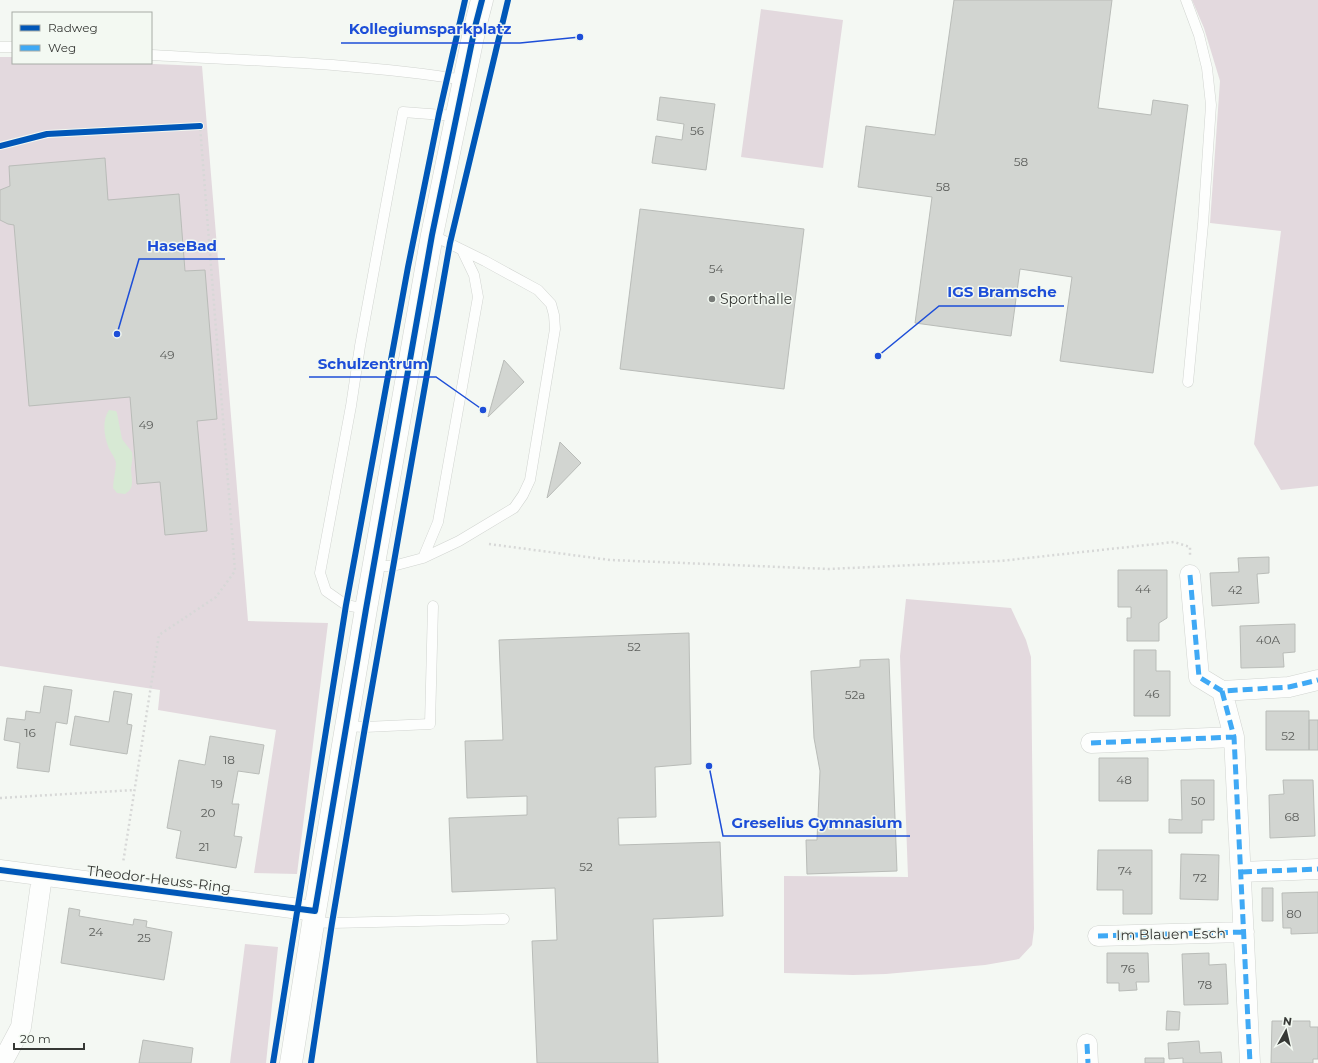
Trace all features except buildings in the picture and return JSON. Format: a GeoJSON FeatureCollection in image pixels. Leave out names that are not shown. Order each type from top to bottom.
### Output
{"type":"FeatureCollection","features":[{"type":"Feature","properties":{"kind":"street"},"geometry":{"type":"LineString","coordinates":[[291,1063],[345,726],[432,235],[456,116],[482,0]]}},
{"type":"Feature","properties":{"kind":"street"},"geometry":{"type":"LineString","coordinates":[[1190,575],[1199,677],[1222,691],[1288,687],[1318,680]]}},
{"type":"Feature","properties":{"kind":"street","name":"Im Blauen Esch"},"geometry":{"type":"LineString","coordinates":[[1222,691],[1234,737],[1242,872],[1250,1063]]}},
{"type":"Feature","properties":{"kind":"street"},"geometry":{"type":"LineString","coordinates":[[1091,743],[1234,737]]}},
{"type":"Feature","properties":{"kind":"street"},"geometry":{"type":"LineString","coordinates":[[1242,872],[1318,869]]}},
{"type":"Feature","properties":{"kind":"street","name":"Theodor-Heuss-Ring"},"geometry":{"type":"LineString","coordinates":[[0,870],[120,886],[314,916]]}},
{"type":"Feature","properties":{"kind":"street"},"geometry":{"type":"LineString","coordinates":[[2,1063],[21,1027],[42,876]]}},
{"type":"Feature","properties":{"kind":"street","name":"Im Blauen Esch"},"geometry":{"type":"LineString","coordinates":[[1098,936],[1244,932]]}},
{"type":"Feature","properties":{"kind":"lane"},"geometry":{"type":"LineString","coordinates":[[1186,0],[1199,35],[1207,68],[1211,105],[1203,224],[1188,382]]}},
{"type":"Feature","properties":{"kind":"lane"},"geometry":{"type":"LineString","coordinates":[[0,47],[12,47]]}},
{"type":"Feature","properties":{"kind":"lane"},"geometry":{"type":"LineString","coordinates":[[152,55],[360,66],[464,80]]}},
{"type":"Feature","properties":{"kind":"lane"},"geometry":{"type":"LineString","coordinates":[[366,609],[346,605],[326,591],[320,573],[351,406],[361,338],[382,221],[403,112],[456,116]]}},
{"type":"Feature","properties":{"kind":"lane"},"geometry":{"type":"LineString","coordinates":[[374,566],[393,566],[423,558],[459,541],[514,508],[523,495],[530,480],[555,329],[554,315],[551,304],[538,290],[485,261],[432,235]]}},
{"type":"Feature","properties":{"kind":"lane"},"geometry":{"type":"LineString","coordinates":[[423,558],[438,522],[478,297],[474,275],[462,250]]}},
{"type":"Feature","properties":{"kind":"lane"},"geometry":{"type":"LineString","coordinates":[[345,726],[365,727],[430,724],[433,606]]}},
{"type":"Feature","properties":{"kind":"lane"},"geometry":{"type":"LineString","coordinates":[[314,916],[332,923],[504,919]]}},
{"type":"Feature","properties":{"kind":"path"},"geometry":{"type":"LineString","coordinates":[[0,146],[46,134],[200,126],[235,571],[216,597],[159,635],[120,886]]}},
{"type":"Feature","properties":{"kind":"path"},"geometry":{"type":"LineString","coordinates":[[459,541],[513,546],[610,560],[829,569],[1000,561],[1174,542],[1190,546],[1190,575]]}},
{"type":"Feature","properties":{"kind":"path"},"geometry":{"type":"LineString","coordinates":[[0,798],[134,790]]}},
{"type":"Feature","properties":{"kind":"shaded area"},"geometry":{"type":"Polygon","coordinates":[[[1192,0],[1318,0],[1318,486],[1281,490],[1254,444],[1281,231],[1210,223],[1220,81],[1204,28],[1192,0]]]}},
{"type":"Feature","properties":{"kind":"shaded area"},"geometry":{"type":"Polygon","coordinates":[[[761,9],[843,20],[823,168],[741,157],[761,9]]]}},
{"type":"Feature","properties":{"kind":"shaded area"},"geometry":{"type":"Polygon","coordinates":[[[0,57],[12,57],[12,64],[152,64],[202,66],[248,621],[328,623],[297,874],[254,873],[276,730],[158,710],[160,690],[0,666],[0,57]]]}},
{"type":"Feature","properties":{"kind":"shaded area"},"geometry":{"type":"Polygon","coordinates":[[[109,410],[116,411],[122,439],[132,452],[132,486],[131,489],[125,494],[117,493],[113,488],[116,463],[108,446],[104,428],[105,418],[109,410]]]}},
{"type":"Feature","properties":{"kind":"shaded area"},"geometry":{"type":"Polygon","coordinates":[[[906,599],[1011,608],[1026,640],[1031,657],[1034,929],[1032,945],[1019,959],[985,965],[886,974],[853,975],[784,973],[784,876],[908,877],[900,656],[906,599]]]}},
{"type":"Feature","properties":{"kind":"shaded area"},"geometry":{"type":"Polygon","coordinates":[[[245,944],[278,947],[266,1063],[230,1063],[245,944]]]}},
{"type":"Feature","properties":{"kind":"marked path"},"geometry":{"type":"LineString","coordinates":[[1190,575],[1199,677],[1222,691],[1289,687],[1318,680]]}},
{"type":"Feature","properties":{"kind":"marked path"},"geometry":{"type":"LineString","coordinates":[[1222,691],[1234,737],[1250,1063]]}},
{"type":"Feature","properties":{"kind":"marked path"},"geometry":{"type":"LineString","coordinates":[[1091,743],[1234,737]]}},
{"type":"Feature","properties":{"kind":"marked path"},"geometry":{"type":"LineString","coordinates":[[1242,872],[1318,869]]}},
{"type":"Feature","properties":{"kind":"marked path"},"geometry":{"type":"LineString","coordinates":[[1098,936],[1244,932]]}},
{"type":"Feature","properties":{"kind":"marked path"},"geometry":{"type":"LineString","coordinates":[[1087,1044],[1088,1063]]}},
{"type":"Feature","properties":{"kind":"cycle path"},"geometry":{"type":"LineString","coordinates":[[273,1063],[346,605],[408,267],[439,114],[465,0]]}},
{"type":"Feature","properties":{"kind":"cycle path"},"geometry":{"type":"LineString","coordinates":[[0,870],[315,911],[366,609],[432,235],[475,27],[482,0]]}},
{"type":"Feature","properties":{"kind":"cycle path"},"geometry":{"type":"LineString","coordinates":[[311,1063],[332,923],[365,727],[450,243],[508,0]]}},
{"type":"Feature","properties":{"kind":"cycle path"},"geometry":{"type":"LineString","coordinates":[[0,146],[47,134],[200,126]]}},
{"type":"Feature","properties":{"kind":"place","name":"Kollegiumsparkplatz"},"geometry":{"type":"Point","coordinates":[580,37]}},
{"type":"Feature","properties":{"kind":"place","name":"Sporthalle"},"geometry":{"type":"Point","coordinates":[712,299]}},
{"type":"Feature","properties":{"kind":"place","name":"HaseBad"},"geometry":{"type":"Point","coordinates":[117,334]}},
{"type":"Feature","properties":{"kind":"place","name":"IGS Bramsche"},"geometry":{"type":"Point","coordinates":[878,356]}},
{"type":"Feature","properties":{"kind":"place","name":"Schulzentrum"},"geometry":{"type":"Point","coordinates":[483,410]}},
{"type":"Feature","properties":{"kind":"place","name":"Greselius Gymnasium"},"geometry":{"type":"Point","coordinates":[709,766]}}]}
